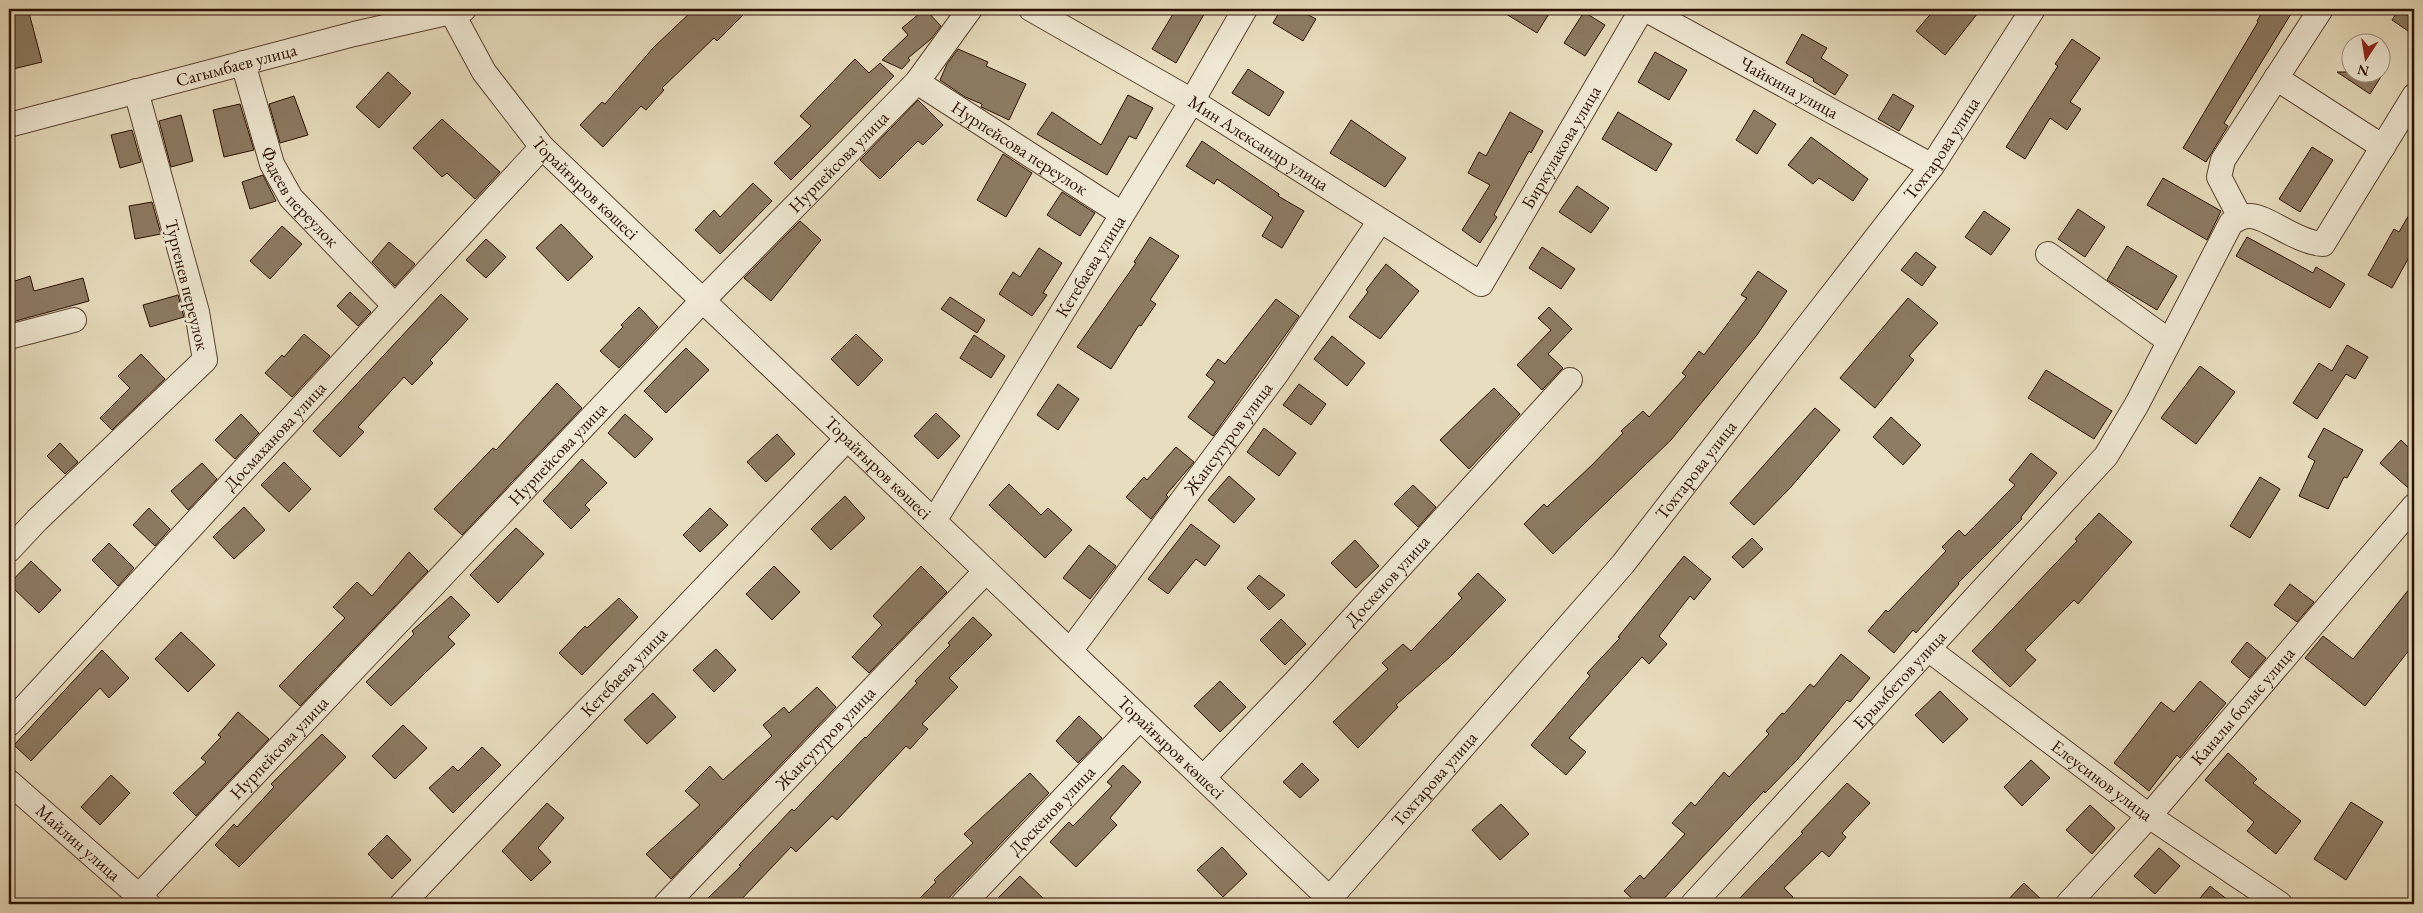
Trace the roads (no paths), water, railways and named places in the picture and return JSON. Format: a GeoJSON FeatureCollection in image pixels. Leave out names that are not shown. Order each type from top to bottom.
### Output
{"type":"FeatureCollection","features":[{"type":"Feature","properties":{"kind":"street","name":"Нурпейсова улица"},"geometry":{"type":"LineString","coordinates":[[143,900],[703,300],[917,82],[970,9]]}},
{"type":"Feature","properties":{"kind":"street","name":"Мин Александр улица"},"geometry":{"type":"LineString","coordinates":[[1031,9],[1192,101],[1481,284]]}},
{"type":"Feature","properties":{"kind":"street","name":"Кетебаева улица"},"geometry":{"type":"LineString","coordinates":[[934,521],[1192,101],[1245,9]]}},
{"type":"Feature","properties":{"kind":"street","name":"Чайкина улица"},"geometry":{"type":"LineString","coordinates":[[1644,9],[1932,166]]}},
{"type":"Feature","properties":{"kind":"street","name":"Биркулакова улица"},"geometry":{"type":"LineString","coordinates":[[1481,284],[1644,9]]}},
{"type":"Feature","properties":{"kind":"street","name":"Тохтарова улица"},"geometry":{"type":"LineString","coordinates":[[1330,903],[1623,564],[1932,166],[2033,9]]}},
{"type":"Feature","properties":{"kind":"street"},"geometry":{"type":"LineString","coordinates":[[2321,9],[2223,160],[2218,177],[2240,217],[2252,215],[2306,242],[2323,244],[2414,96]]}},
{"type":"Feature","properties":{"kind":"street","name":"Сагымбаев улица"},"geometry":{"type":"LineString","coordinates":[[9,125],[354,34],[456,10]]}},
{"type":"Feature","properties":{"kind":"street","name":"Торайғыров көшесі"},"geometry":{"type":"LineString","coordinates":[[456,10],[484,72],[542,147],[1203,778],[1330,903]]}},
{"type":"Feature","properties":{"kind":"street","name":"Фадеев переулок"},"geometry":{"type":"LineString","coordinates":[[243,63],[272,164],[291,198],[395,306]]}},
{"type":"Feature","properties":{"kind":"street"},"geometry":{"type":"LineString","coordinates":[[2276,78],[2383,147]]}},
{"type":"Feature","properties":{"kind":"street","name":"Нурпейсова переулок"},"geometry":{"type":"LineString","coordinates":[[917,82],[1122,214]]}},
{"type":"Feature","properties":{"kind":"street","name":"Тургенев переулок"},"geometry":{"type":"LineString","coordinates":[[9,550],[37,520],[205,360],[197,312],[136,91]]}},
{"type":"Feature","properties":{"kind":"street","name":"Досмаханова улица"},"geometry":{"type":"LineString","coordinates":[[9,724],[542,147]]}},
{"type":"Feature","properties":{"kind":"street","name":"Ерымбетов улица"},"geometry":{"type":"LineString","coordinates":[[1693,904],[2106,456],[2137,404],[2231,223],[2240,217]]}},
{"type":"Feature","properties":{"kind":"street","name":"Жансугуров улица"},"geometry":{"type":"LineString","coordinates":[[1070,651],[1277,373],[1380,221]]}},
{"type":"Feature","properties":{"kind":"street"},"geometry":{"type":"LineString","coordinates":[[2048,254],[2169,341]]}},
{"type":"Feature","properties":{"kind":"street"},"geometry":{"type":"LineString","coordinates":[[9,337],[74,320]]}},
{"type":"Feature","properties":{"kind":"street","name":"Доскенов улица"},"geometry":{"type":"LineString","coordinates":[[1203,778],[1296,680],[1570,380]]}},
{"type":"Feature","properties":{"kind":"street","name":"Кетебаева улица"},"geometry":{"type":"LineString","coordinates":[[402,904],[847,439]]}},
{"type":"Feature","properties":{"kind":"street","name":"Каналы болыс улица"},"geometry":{"type":"LineString","coordinates":[[2068,904],[2150,816],[2414,506]]}},
{"type":"Feature","properties":{"kind":"street","name":"Жансугуров улица"},"geometry":{"type":"LineString","coordinates":[[666,904],[986,571]]}},
{"type":"Feature","properties":{"kind":"street","name":"Елеусинов улица"},"geometry":{"type":"LineString","coordinates":[[1928,649],[2150,816],[2280,904]]}},
{"type":"Feature","properties":{"kind":"street","name":"Доскенов улица"},"geometry":{"type":"LineString","coordinates":[[963,904],[1140,718]]}},
{"type":"Feature","properties":{"kind":"street","name":"Майлин улица"},"geometry":{"type":"LineString","coordinates":[[9,782],[143,900]]}}]}
